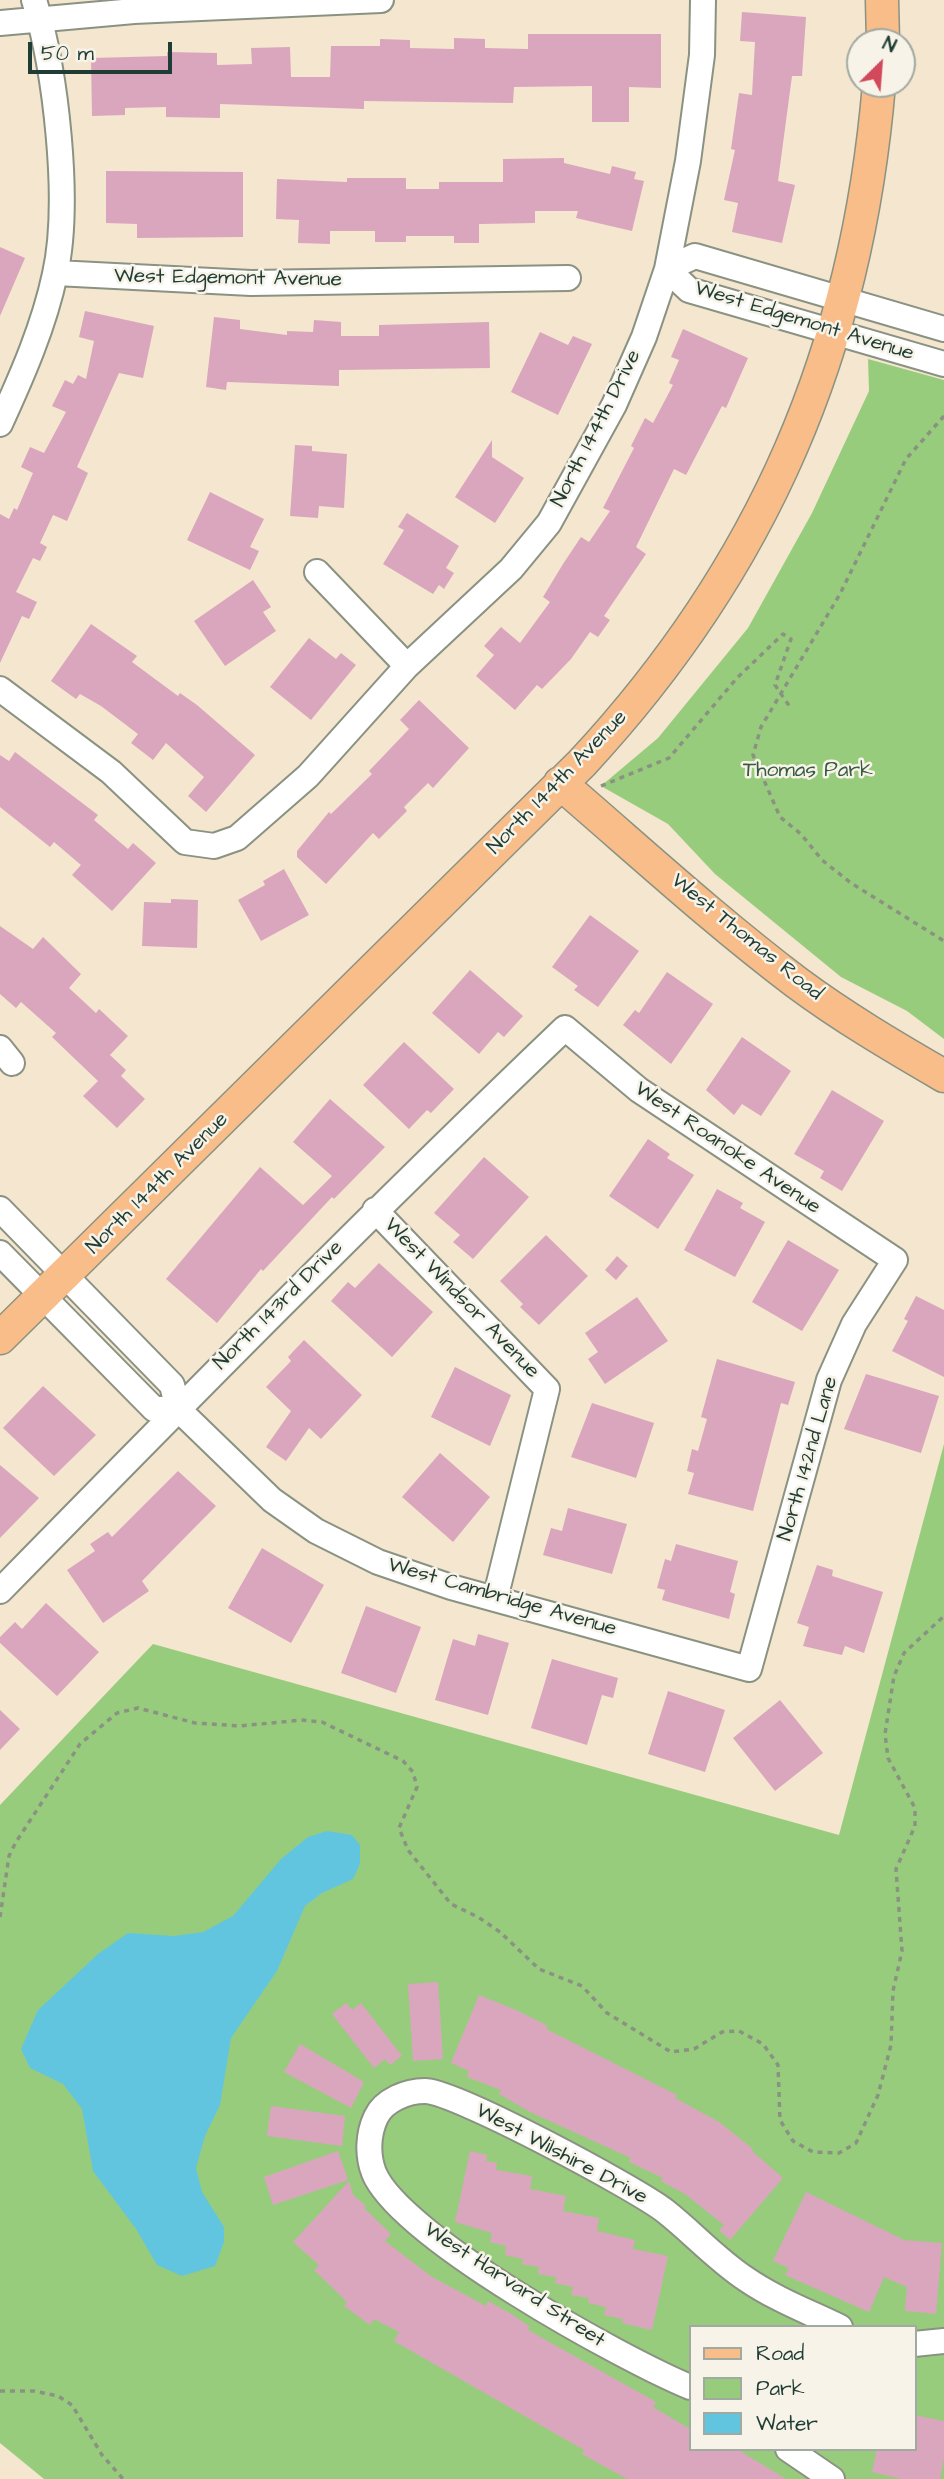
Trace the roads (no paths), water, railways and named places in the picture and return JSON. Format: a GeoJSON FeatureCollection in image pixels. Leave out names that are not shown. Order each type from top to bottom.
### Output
{"type":"FeatureCollection","features":[{"type":"Feature","properties":{"kind":"main road"},"geometry":{"type":"LineString","coordinates":[[882,0],[883,28]]}},
{"type":"Feature","properties":{"kind":"main road","name":"North 144th Avenue"},"geometry":{"type":"LineString","coordinates":[[0,1338],[560,783],[622,720],[662,670],[736,561],[796,435],[836,332],[860,232],[878,98]]}},
{"type":"Feature","properties":{"kind":"main road","name":"West Thomas Road"},"geometry":{"type":"LineString","coordinates":[[560,783],[720,922],[797,983],[887,1044],[944,1076]]}},
{"type":"Feature","properties":{"kind":"street"},"geometry":{"type":"LineString","coordinates":[[0,23],[37,10],[134,11],[381,0]]}},
{"type":"Feature","properties":{"kind":"street","name":"North 144th Drive"},"geometry":{"type":"LineString","coordinates":[[0,689],[111,772],[185,842],[214,846],[237,838],[307,776],[407,666],[511,569],[549,523],[614,405],[644,337],[667,269],[688,161],[702,55],[703,0]]}},
{"type":"Feature","properties":{"kind":"street"},"geometry":{"type":"LineString","coordinates":[[0,424],[11,373],[56,273],[62,191],[56,119],[37,10]]}},
{"type":"Feature","properties":{"kind":"street","name":"West Edgemont Avenue"},"geometry":{"type":"LineString","coordinates":[[944,329],[844,302],[695,256],[667,269],[689,290],[944,364]]}},
{"type":"Feature","properties":{"kind":"street","name":"West Edgemont Avenue"},"geometry":{"type":"LineString","coordinates":[[56,273],[251,283],[568,278]]}},
{"type":"Feature","properties":{"kind":"street"},"geometry":{"type":"LineString","coordinates":[[317,572],[407,666]]}},
{"type":"Feature","properties":{"kind":"street","name":"North 143rd Drive"},"geometry":{"type":"LineString","coordinates":[[0,1591],[374,1210],[565,1028]]}},
{"type":"Feature","properties":{"kind":"street","name":"West Roanoke Avenue"},"geometry":{"type":"LineString","coordinates":[[565,1028],[639,1090],[895,1260]]}},
{"type":"Feature","properties":{"kind":"street","name":"West Cambridge Avenue"},"geometry":{"type":"LineString","coordinates":[[0,1209],[120,1373],[155,1409],[178,1409]]}},
{"type":"Feature","properties":{"kind":"street","name":"West Windsor Avenue"},"geometry":{"type":"LineString","coordinates":[[374,1210],[547,1389],[495,1599]]}},
{"type":"Feature","properties":{"kind":"street","name":"West Cambridge Avenue"},"geometry":{"type":"LineString","coordinates":[[0,1253],[55,1286],[140,1353],[172,1385],[178,1409],[272,1500],[316,1531],[378,1562],[495,1599],[749,1669]]}},
{"type":"Feature","properties":{"kind":"street","name":"North 142nd Lane"},"geometry":{"type":"LineString","coordinates":[[749,1669],[830,1380],[854,1324],[895,1260]]}},
{"type":"Feature","properties":{"kind":"street"},"geometry":{"type":"LineString","coordinates":[[120,1373],[140,1353]]}},
{"type":"Feature","properties":{"kind":"street","name":"West Wilshire Drive"},"geometry":{"type":"LineString","coordinates":[[379,2112],[395,2098],[425,2091],[458,2101],[642,2195],[748,2281],[836,2325]]}},
{"type":"Feature","properties":{"kind":"street","name":"West Harvard Street"},"geometry":{"type":"LineString","coordinates":[[379,2112],[371,2128],[369,2146],[374,2174],[398,2205],[428,2235],[623,2355],[688,2386]]}},
{"type":"Feature","properties":{"kind":"street"},"geometry":{"type":"LineString","coordinates":[[916,2344],[944,2341]]}},
{"type":"Feature","properties":{"kind":"street"},"geometry":{"type":"LineString","coordinates":[[791,2451],[832,2479]]}},
{"type":"Feature","properties":{"kind":"water"},"geometry":{"type":"Polygon","coordinates":[[[327,1831],[352,1835],[360,1845],[360,1864],[353,1879],[322,1893],[305,1906],[277,1971],[231,2038],[220,2105],[205,2136],[196,2168],[202,2192],[224,2227],[224,2242],[215,2266],[182,2276],[157,2265],[136,2229],[93,2171],[82,2109],[63,2084],[30,2068],[21,2049],[38,2010],[98,1954],[128,1933],[174,1936],[203,1932],[233,1916],[281,1859],[308,1837],[327,1831]]]}},
{"type":"Feature","properties":{"kind":"park label","name":"Thomas Park"},"geometry":{"type":"Point","coordinates":[808,772]}}]}
